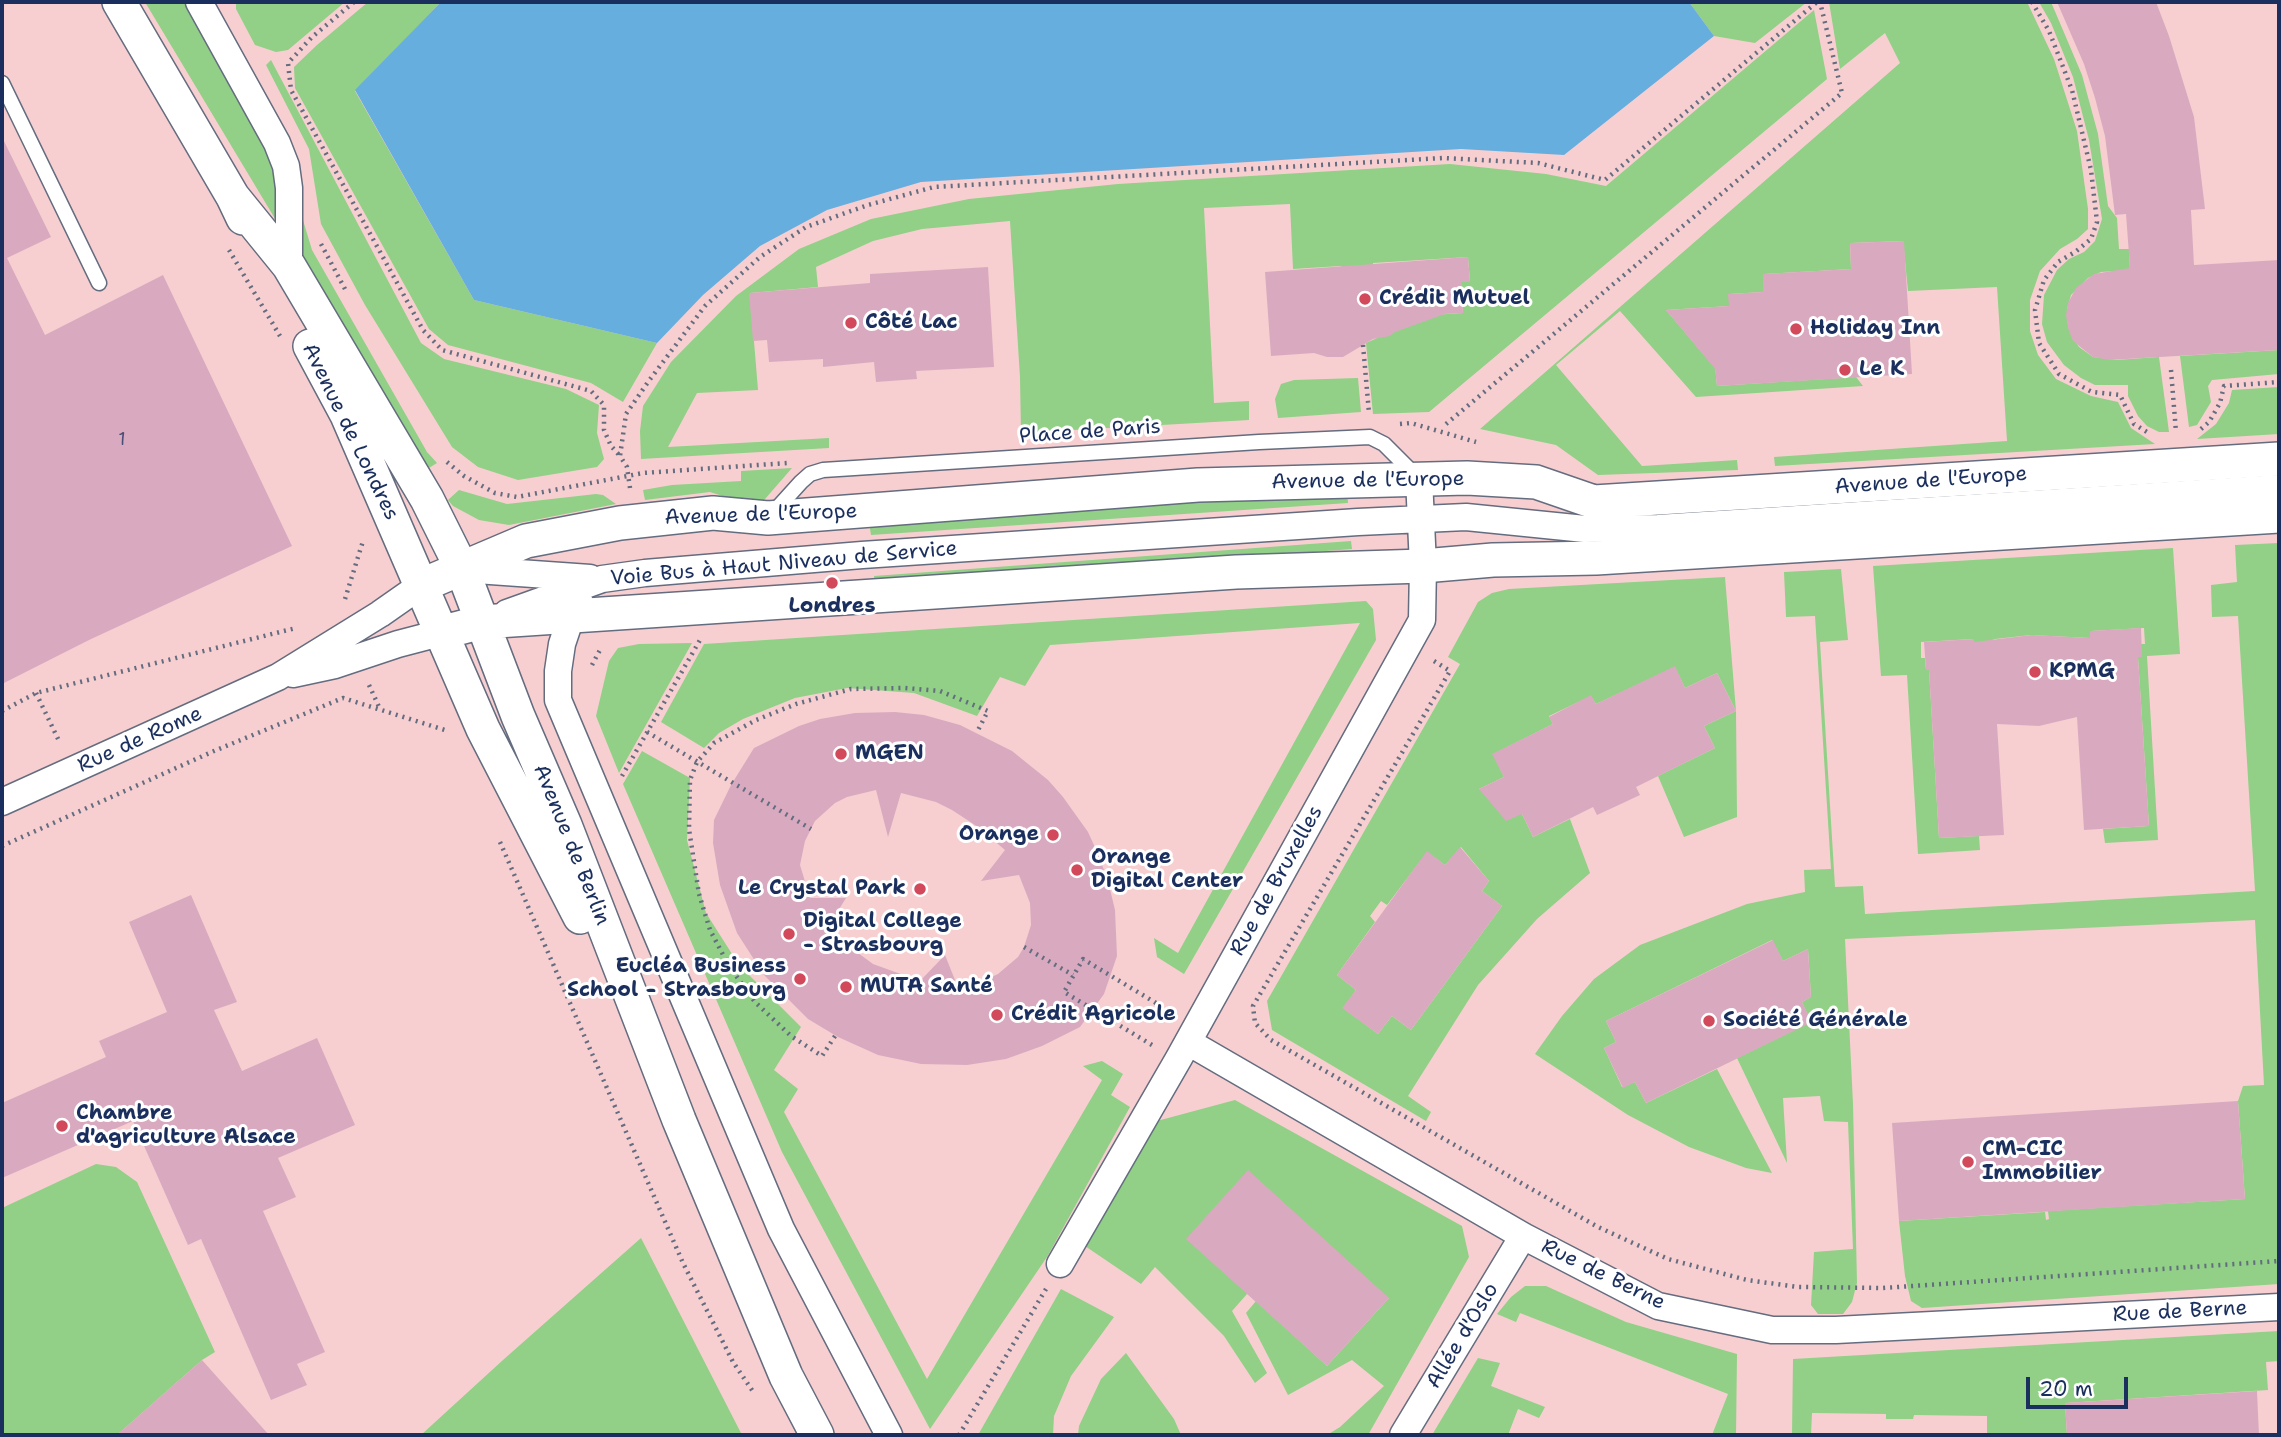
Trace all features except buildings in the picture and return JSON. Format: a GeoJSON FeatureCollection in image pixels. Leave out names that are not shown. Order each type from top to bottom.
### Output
{"type":"FeatureCollection","features":[{"type":"Feature","properties":{"kind":"street","name":"Avenue de Londres"},"geometry":{"type":"LineString","coordinates":[[119,2],[233,197],[270,277],[328,377],[347,415],[440,633]]}},
{"type":"Feature","properties":{"kind":"street"},"geometry":{"type":"LineString","coordinates":[[199,2],[277,143],[286,166],[289,188],[289,265]]}},
{"type":"Feature","properties":{"kind":"street","name":"Avenue de Londres"},"geometry":{"type":"LineString","coordinates":[[233,197],[289,265],[427,499],[462,569]]}},
{"type":"Feature","properties":{"kind":"street","name":"Avenue de l'Europe"},"geometry":{"type":"LineString","coordinates":[[420,586],[526,541],[620,523],[713,513],[768,518],[1198,485],[1419,478],[1536,482],[1594,502],[2279,459]]}},
{"type":"Feature","properties":{"kind":"street","name":"Rue de Bruxelles"},"geometry":{"type":"LineString","coordinates":[[1060,1264],[1187,1043],[1422,620],[1423,566],[1419,478]]}},
{"type":"Feature","properties":{"kind":"street","name":"Avenue de l'Europe"},"geometry":{"type":"LineString","coordinates":[[1358,522],[1466,517],[1585,529],[1658,528],[2279,488]]}},
{"type":"Feature","properties":{"kind":"street"},"geometry":{"type":"LineString","coordinates":[[482,622],[1236,572],[1730,551],[2279,516]]}},
{"type":"Feature","properties":{"kind":"street","name":"Voie Bus à Haut Niveau de Service"},"geometry":{"type":"LineString","coordinates":[[889,1435],[781,1229],[558,700],[562,644],[571,617],[602,579],[645,573],[862,555],[1358,522]]}},
{"type":"Feature","properties":{"kind":"street","name":"Avenue de l'Europe"},"geometry":{"type":"LineString","coordinates":[[462,569],[602,579]]}},
{"type":"Feature","properties":{"kind":"street","name":"Avenue de Berlin"},"geometry":{"type":"LineString","coordinates":[[462,569],[679,1120],[786,1376],[817,1435]]}},
{"type":"Feature","properties":{"kind":"street"},"geometry":{"type":"LineString","coordinates":[[440,633],[482,622],[602,579]]}},
{"type":"Feature","properties":{"kind":"street","name":"Rue de Rome"},"geometry":{"type":"LineString","coordinates":[[2,802],[278,677],[420,586]]}},
{"type":"Feature","properties":{"kind":"street","name":"Rue de Rome"},"geometry":{"type":"LineString","coordinates":[[278,677],[335,665],[440,633]]}},
{"type":"Feature","properties":{"kind":"street","name":"Avenue de Berlin"},"geometry":{"type":"LineString","coordinates":[[440,633],[483,729],[541,838],[679,1120]]}},
{"type":"Feature","properties":{"kind":"street","name":"Rue de Berne"},"geometry":{"type":"LineString","coordinates":[[1187,1043],[1522,1236],[1658,1306],[1772,1330],[1849,1329],[2279,1307]]}},
{"type":"Feature","properties":{"kind":"street","name":"Allée d'Oslo"},"geometry":{"type":"LineString","coordinates":[[1403,1435],[1522,1236]]}},
{"type":"Feature","properties":{"kind":"lane"},"geometry":{"type":"LineString","coordinates":[[2,83],[99,283]]}},
{"type":"Feature","properties":{"kind":"lane","name":"Place de Paris"},"geometry":{"type":"LineString","coordinates":[[768,518],[810,474],[822,470],[1259,442],[1370,438],[1384,444],[1419,478]]}},
{"type":"Feature","properties":{"kind":"path"},"geometry":{"type":"LineString","coordinates":[[354,2],[312,37],[288,63],[291,90],[423,330],[442,350],[590,391],[604,405],[604,430],[611,446],[627,467]]}},
{"type":"Feature","properties":{"kind":"path"},"geometry":{"type":"LineString","coordinates":[[620,456],[626,414],[705,306],[760,257],[806,227],[868,205],[947,186],[1443,158],[1538,163],[1605,180],[1819,2],[1842,93],[1446,424]]}},
{"type":"Feature","properties":{"kind":"path"},"geometry":{"type":"LineString","coordinates":[[2032,2],[2049,30],[2071,90],[2091,170],[2097,222],[2091,239],[2058,261],[2044,280],[2035,310],[2039,343],[2059,374],[2092,392],[2120,395],[2134,424],[2152,436]]}},
{"type":"Feature","properties":{"kind":"path"},"geometry":{"type":"LineString","coordinates":[[317,236],[349,295]]}},
{"type":"Feature","properties":{"kind":"path"},"geometry":{"type":"LineString","coordinates":[[224,241],[280,337]]}},
{"type":"Feature","properties":{"kind":"path"},"geometry":{"type":"LineString","coordinates":[[1363,345],[1369,417]]}},
{"type":"Feature","properties":{"kind":"path"},"geometry":{"type":"LineString","coordinates":[[2171,370],[2176,438]]}},
{"type":"Feature","properties":{"kind":"path"},"geometry":{"type":"LineString","coordinates":[[2194,435],[2209,422],[2220,403],[2224,386],[2279,382]]}},
{"type":"Feature","properties":{"kind":"path"},"geometry":{"type":"LineString","coordinates":[[442,456],[464,476],[495,492],[517,497],[608,481]]}},
{"type":"Feature","properties":{"kind":"path"},"geometry":{"type":"LineString","coordinates":[[342,609],[363,544],[362,536]]}},
{"type":"Feature","properties":{"kind":"path"},"geometry":{"type":"LineString","coordinates":[[2,711],[36,693],[304,626]]}},
{"type":"Feature","properties":{"kind":"path"},"geometry":{"type":"LineString","coordinates":[[617,785],[701,638]]}},
{"type":"Feature","properties":{"kind":"path"},"geometry":{"type":"LineString","coordinates":[[589,670],[605,643]]}},
{"type":"Feature","properties":{"kind":"path"},"geometry":{"type":"LineString","coordinates":[[1433,661],[1450,671],[1253,1006],[1255,1023],[1271,1040],[1598,1227],[1668,1259],[1747,1280],[1798,1287],[1883,1288],[2279,1261]]}},
{"type":"Feature","properties":{"kind":"path"},"geometry":{"type":"LineString","coordinates":[[835,1036],[822,1056],[791,1036],[755,1002],[729,966],[710,930],[699,894],[689,829],[690,780],[697,762],[714,743],[756,720],[796,704],[852,689],[905,688],[940,691],[988,711],[977,732]]}},
{"type":"Feature","properties":{"kind":"path"},"geometry":{"type":"LineString","coordinates":[[36,693],[73,770]]}},
{"type":"Feature","properties":{"kind":"path"},"geometry":{"type":"LineString","coordinates":[[2,846],[214,751],[343,698],[452,732]]}},
{"type":"Feature","properties":{"kind":"path"},"geometry":{"type":"LineString","coordinates":[[647,732],[811,829]]}},
{"type":"Feature","properties":{"kind":"path"},"geometry":{"type":"LineString","coordinates":[[498,838],[683,1263],[733,1362],[762,1404]]}},
{"type":"Feature","properties":{"kind":"path"},"geometry":{"type":"LineString","coordinates":[[1024,947],[1073,975]]}},
{"type":"Feature","properties":{"kind":"path"},"geometry":{"type":"LineString","coordinates":[[1083,959],[1187,1043],[1064,992],[1083,959]]}},
{"type":"Feature","properties":{"kind":"path"},"geometry":{"type":"LineString","coordinates":[[958,1435],[1060,1264]]}},
{"type":"Feature","properties":{"kind":"shaded area"},"geometry":{"type":"Polygon","coordinates":[[[2,2],[2279,2],[2279,1435],[2,1435],[2,2]]]}},
{"type":"Feature","properties":{"kind":"green space"},"geometry":{"type":"Polygon","coordinates":[[[145,2],[187,2],[266,142],[282,182],[280,227],[145,2]]]}},
{"type":"Feature","properties":{"kind":"green space"},"geometry":{"type":"Polygon","coordinates":[[[236,2],[345,2],[288,50],[276,52],[255,45],[236,9],[236,2]]]}},
{"type":"Feature","properties":{"kind":"green space"},"geometry":{"type":"Polygon","coordinates":[[[368,2],[441,2],[355,91],[474,300],[657,343],[623,402],[591,383],[448,345],[429,329],[295,88],[294,67],[368,2]]]}},
{"type":"Feature","properties":{"kind":"green space"},"geometry":{"type":"Polygon","coordinates":[[[1689,2],[1807,2],[1755,43],[1714,36],[1689,2]]]}},
{"type":"Feature","properties":{"kind":"green space"},"geometry":{"type":"Polygon","coordinates":[[[1829,2],[2027,2],[2054,59],[2077,131],[2088,209],[2088,229],[2060,249],[2040,271],[2030,300],[2030,331],[2038,355],[2056,379],[2091,396],[2118,402],[2131,428],[2155,444],[1775,466],[1774,457],[2007,441],[1997,287],[1908,291],[1903,241],[1850,243],[1851,269],[1764,274],[1763,292],[1729,294],[1729,306],[1666,310],[1704,355],[1714,354],[1717,386],[1856,377],[1863,386],[1696,397],[1620,311],[1556,365],[1642,466],[1737,460],[1738,470],[1598,475],[1556,445],[1480,429],[1900,63],[1885,33],[1840,69],[1829,2]]]}},
{"type":"Feature","properties":{"kind":"green space"},"geometry":{"type":"Polygon","coordinates":[[[2039,2],[2051,2],[2082,75],[2098,134],[2108,206],[2117,218],[2119,249],[2129,249],[2130,270],[2101,272],[2088,278],[2071,295],[2067,321],[2071,335],[2079,347],[2093,357],[2116,360],[2159,357],[2169,432],[2159,432],[2147,426],[2138,416],[2128,396],[2128,385],[2095,385],[2081,378],[2064,365],[2047,342],[2042,324],[2044,295],[2057,270],[2095,241],[2102,219],[2089,140],[2073,77],[2051,23],[2039,2]]]}},
{"type":"Feature","properties":{"kind":"green space"},"geometry":{"type":"Polygon","coordinates":[[[1814,10],[1827,79],[1429,412],[1373,414],[1366,343],[1384,335],[1400,317],[1463,313],[1461,282],[1470,281],[1468,257],[1373,263],[1375,282],[1340,266],[1293,269],[1290,204],[1204,208],[1214,403],[1249,401],[1249,420],[1021,433],[1010,221],[922,229],[873,241],[816,267],[818,287],[750,293],[758,390],[697,393],[668,447],[829,438],[829,448],[641,459],[643,406],[671,362],[736,296],[799,249],[871,219],[969,199],[1118,184],[1450,164],[1546,174],[1606,186],[1814,10]]]}},
{"type":"Feature","properties":{"kind":"green space"},"geometry":{"type":"Polygon","coordinates":[[[271,60],[421,343],[444,359],[566,389],[599,405],[597,433],[604,459],[597,467],[518,480],[478,467],[452,447],[365,305],[321,224],[309,149],[266,65],[271,60]]]}},
{"type":"Feature","properties":{"kind":"green space"},"geometry":{"type":"Polygon","coordinates":[[[299,207],[312,250],[427,452],[437,463],[424,471],[306,270],[299,207]]]}},
{"type":"Feature","properties":{"kind":"green space"},"geometry":{"type":"Polygon","coordinates":[[[2279,350],[2279,374],[2212,380],[2208,386],[2211,402],[2197,425],[2189,427],[2180,356],[2279,350]]]}},
{"type":"Feature","properties":{"kind":"green space"},"geometry":{"type":"Polygon","coordinates":[[[1358,378],[1361,412],[1278,418],[1275,399],[1281,384],[1294,380],[1358,378]]]}},
{"type":"Feature","properties":{"kind":"green space"},"geometry":{"type":"Polygon","coordinates":[[[2279,387],[2279,434],[2197,439],[2216,424],[2229,403],[2232,390],[2279,387]]]}},
{"type":"Feature","properties":{"kind":"green space"},"geometry":{"type":"Polygon","coordinates":[[[792,468],[765,499],[754,507],[744,507],[729,498],[710,492],[645,500],[643,490],[672,485],[741,481],[741,471],[792,468]]]}},
{"type":"Feature","properties":{"kind":"green space"},"geometry":{"type":"Polygon","coordinates":[[[459,490],[507,504],[596,494],[603,495],[616,504],[509,525],[479,520],[453,506],[448,500],[459,490]]]}},
{"type":"Feature","properties":{"kind":"green space"},"geometry":{"type":"Polygon","coordinates":[[[1347,491],[1348,503],[871,535],[869,522],[1347,491]]]}},
{"type":"Feature","properties":{"kind":"green space"},"geometry":{"type":"Polygon","coordinates":[[[1351,541],[1352,549],[875,586],[874,576],[1351,541]]]}},
{"type":"Feature","properties":{"kind":"green space"},"geometry":{"type":"Polygon","coordinates":[[[2279,543],[2279,1284],[1922,1308],[1911,1301],[1905,1276],[1899,1221],[2045,1212],[2046,1220],[2049,1219],[2048,1211],[2245,1199],[2238,1101],[2243,1086],[2264,1085],[2255,920],[1845,939],[1853,1104],[1857,1283],[1852,1302],[1843,1314],[1818,1314],[1811,1305],[1814,1252],[1853,1249],[1848,1122],[1824,1121],[1820,1096],[1783,1098],[1787,1163],[1737,1058],[1811,1022],[1802,1002],[1811,997],[1808,949],[1783,961],[1772,940],[1606,1021],[1616,1042],[1604,1048],[1622,1087],[1635,1082],[1646,1103],[1717,1069],[1772,1173],[1746,1168],[1689,1147],[1628,1115],[1535,1054],[1562,1016],[1594,979],[1640,945],[1747,904],[1805,892],[1804,870],[1831,869],[1815,616],[1786,617],[1784,572],[1841,569],[1848,640],[1820,642],[1835,887],[1863,886],[1865,914],[2255,891],[2238,616],[2212,617],[2211,585],[2237,582],[2235,545],[2279,543]]]}},
{"type":"Feature","properties":{"kind":"green space"},"geometry":{"type":"Polygon","coordinates":[[[2173,548],[2180,654],[2147,656],[2158,840],[2105,843],[2103,829],[2149,826],[2138,657],[2141,644],[2145,644],[2144,628],[2091,631],[2090,638],[2031,635],[1995,639],[1975,646],[1973,639],[1921,642],[1921,658],[1925,658],[1926,670],[1929,670],[1939,838],[1979,836],[1980,850],[1918,854],[1907,675],[1881,676],[1873,566],[2173,548]]]}},
{"type":"Feature","properties":{"kind":"green space"},"geometry":{"type":"Polygon","coordinates":[[[1725,577],[1736,711],[1717,673],[1685,688],[1675,667],[1596,704],[1591,696],[1549,716],[1553,724],[1493,754],[1504,777],[1479,789],[1522,814],[1533,837],[1570,819],[1590,873],[1537,919],[1478,985],[1408,1096],[1431,1112],[1426,1121],[1272,1030],[1267,1001],[1460,664],[1448,657],[1478,602],[1492,593],[1509,589],[1725,577]],[[1461,847],[1445,865],[1427,852],[1387,905],[1381,901],[1370,916],[1375,922],[1337,975],[1356,990],[1343,1008],[1378,1034],[1392,1016],[1411,1030],[1502,906],[1482,891],[1489,881],[1461,847]]]}},
{"type":"Feature","properties":{"kind":"green space"},"geometry":{"type":"Polygon","coordinates":[[[1366,601],[1373,609],[1376,640],[1184,974],[1157,957],[1154,938],[1178,953],[1360,623],[1050,645],[1025,686],[1000,677],[977,716],[914,693],[847,688],[795,698],[743,719],[719,733],[704,748],[661,722],[704,644],[1366,601]]]}},
{"type":"Feature","properties":{"kind":"green space"},"geometry":{"type":"Polygon","coordinates":[[[692,643],[619,773],[596,716],[609,661],[618,648],[639,644],[692,643]]]}},
{"type":"Feature","properties":{"kind":"green space"},"geometry":{"type":"Polygon","coordinates":[[[1736,711],[1737,817],[1684,837],[1658,776],[1715,748],[1704,726],[1736,711]]]}},
{"type":"Feature","properties":{"kind":"green space"},"geometry":{"type":"Polygon","coordinates":[[[642,751],[690,778],[687,840],[706,913],[739,965],[801,1027],[774,1070],[798,1089],[784,1112],[927,1379],[1102,1080],[1083,1066],[1102,1061],[1123,1074],[1111,1095],[1130,1107],[1047,1257],[930,1429],[782,1152],[623,784],[642,751]]]}},
{"type":"Feature","properties":{"kind":"green space"},"geometry":{"type":"Polygon","coordinates":[[[1235,1100],[1462,1226],[1469,1257],[1368,1435],[1327,1435],[1340,1427],[1384,1386],[1352,1360],[1288,1395],[1246,1313],[1256,1301],[1327,1366],[1389,1298],[1247,1294],[1232,1311],[1267,1373],[1255,1383],[1224,1336],[1155,1267],[1141,1284],[1085,1246],[1157,1121],[1235,1100]]]}},
{"type":"Feature","properties":{"kind":"green space"},"geometry":{"type":"Polygon","coordinates":[[[96,1164],[116,1167],[137,1182],[215,1352],[202,1360],[117,1435],[2,1435],[2,1208],[96,1164]]]}},
{"type":"Feature","properties":{"kind":"green space"},"geometry":{"type":"Polygon","coordinates":[[[641,1238],[742,1435],[421,1435],[503,1360],[641,1238]]]}},
{"type":"Feature","properties":{"kind":"green space"},"geometry":{"type":"Polygon","coordinates":[[[1525,1286],[1546,1286],[1626,1322],[1737,1354],[1736,1435],[1712,1435],[1728,1394],[1520,1313],[1516,1322],[1497,1314],[1511,1297],[1525,1286]]]}},
{"type":"Feature","properties":{"kind":"green space"},"geometry":{"type":"Polygon","coordinates":[[[1061,1289],[1114,1317],[1071,1376],[1054,1416],[1053,1435],[978,1435],[1061,1289]]]}},
{"type":"Feature","properties":{"kind":"green space"},"geometry":{"type":"Polygon","coordinates":[[[2279,1331],[2279,1361],[2266,1362],[2268,1390],[2065,1403],[2067,1435],[1987,1435],[1987,1416],[1914,1415],[1913,1419],[1886,1419],[1886,1414],[1812,1413],[1811,1435],[1792,1435],[1793,1359],[2279,1331]]]}},
{"type":"Feature","properties":{"kind":"green space"},"geometry":{"type":"Polygon","coordinates":[[[1126,1353],[1174,1419],[1181,1435],[1078,1435],[1079,1426],[1101,1379],[1126,1353]]]}},
{"type":"Feature","properties":{"kind":"green space"},"geometry":{"type":"Polygon","coordinates":[[[1478,1358],[1500,1363],[1491,1386],[1545,1407],[1539,1418],[1518,1409],[1508,1435],[1432,1435],[1478,1358]]]}},
{"type":"Feature","properties":{"kind":"water"},"geometry":{"type":"Polygon","coordinates":[[[441,2],[1689,2],[1714,36],[1564,155],[1461,149],[921,182],[827,210],[760,246],[703,295],[657,343],[474,300],[355,90],[441,2]]]}},
{"type":"Feature","properties":{"kind":"place","name":"Crédit Mutuel"},"geometry":{"type":"Point","coordinates":[1365,299]}},
{"type":"Feature","properties":{"kind":"place","name":"Côté Lac"},"geometry":{"type":"Point","coordinates":[851,323]}},
{"type":"Feature","properties":{"kind":"place","name":"Holiday Inn"},"geometry":{"type":"Point","coordinates":[1796,329]}},
{"type":"Feature","properties":{"kind":"place","name":"Le K"},"geometry":{"type":"Point","coordinates":[1845,370]}},
{"type":"Feature","properties":{"kind":"place","name":"Londres"},"geometry":{"type":"Point","coordinates":[832,583]}},
{"type":"Feature","properties":{"kind":"place","name":"KPMG"},"geometry":{"type":"Point","coordinates":[2035,672]}},
{"type":"Feature","properties":{"kind":"place","name":"MGEN"},"geometry":{"type":"Point","coordinates":[841,754]}},
{"type":"Feature","properties":{"kind":"place","name":"Orange"},"geometry":{"type":"Point","coordinates":[1053,835]}},
{"type":"Feature","properties":{"kind":"place","name":"Orange Digital Center"},"geometry":{"type":"Point","coordinates":[1077,870]}},
{"type":"Feature","properties":{"kind":"place","name":"Le Crystal Park"},"geometry":{"type":"Point","coordinates":[920,889]}},
{"type":"Feature","properties":{"kind":"place","name":"Digital College - Strasbourg"},"geometry":{"type":"Point","coordinates":[789,934]}},
{"type":"Feature","properties":{"kind":"place","name":"Eucléa Business School - Strasbourg"},"geometry":{"type":"Point","coordinates":[800,979]}},
{"type":"Feature","properties":{"kind":"place","name":"MUTA Santé"},"geometry":{"type":"Point","coordinates":[846,987]}},
{"type":"Feature","properties":{"kind":"place","name":"Crédit Agricole"},"geometry":{"type":"Point","coordinates":[997,1015]}},
{"type":"Feature","properties":{"kind":"place","name":"Société Générale"},"geometry":{"type":"Point","coordinates":[1709,1021]}},
{"type":"Feature","properties":{"kind":"place","name":"Chambre d'agriculture Alsace"},"geometry":{"type":"Point","coordinates":[62,1126]}},
{"type":"Feature","properties":{"kind":"place","name":"CM-CIC Immobilier"},"geometry":{"type":"Point","coordinates":[1968,1162]}}]}
